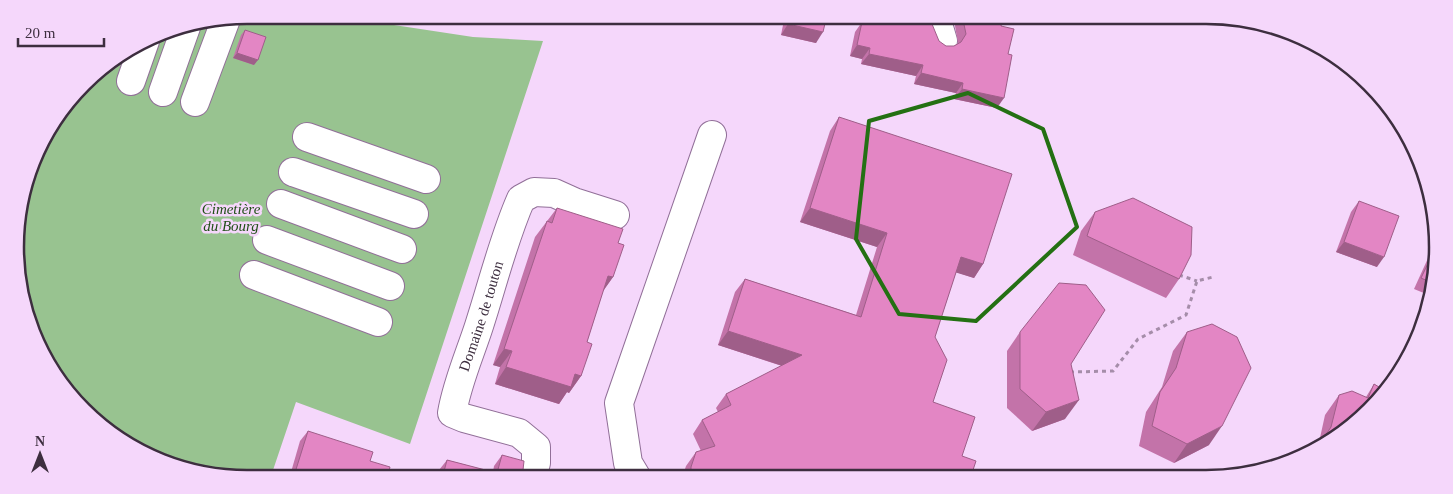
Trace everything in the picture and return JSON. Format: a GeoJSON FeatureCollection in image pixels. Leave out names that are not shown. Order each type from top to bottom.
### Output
{"type":"FeatureCollection","features":[{"type":"Feature","properties":{"kind":"street"},"geometry":{"type":"LineString","coordinates":[[938,24],[943,42]]}},
{"type":"Feature","properties":{"kind":"street"},"geometry":{"type":"LineString","coordinates":[[195,102],[224,25]]}},
{"type":"Feature","properties":{"kind":"street"},"geometry":{"type":"LineString","coordinates":[[163,92],[184,33]]}},
{"type":"Feature","properties":{"kind":"street"},"geometry":{"type":"LineString","coordinates":[[131,81],[142,50]]}},
{"type":"Feature","properties":{"kind":"street"},"geometry":{"type":"LineString","coordinates":[[632,470],[628,464],[619,403],[712,135]]}},
{"type":"Feature","properties":{"kind":"street"},"geometry":{"type":"LineString","coordinates":[[307,137],[426,179]]}},
{"type":"Feature","properties":{"kind":"street"},"geometry":{"type":"LineString","coordinates":[[293,172],[414,214]]}},
{"type":"Feature","properties":{"kind":"street","name":"Domaine de touton"},"geometry":{"type":"LineString","coordinates":[[534,470],[536,463],[536,447],[518,433],[452,413],[455,396],[471,353],[511,221],[521,199],[534,192],[554,193],[574,202],[615,215]]}},
{"type":"Feature","properties":{"kind":"street"},"geometry":{"type":"LineString","coordinates":[[281,204],[402,249]]}},
{"type":"Feature","properties":{"kind":"street"},"geometry":{"type":"LineString","coordinates":[[267,240],[390,286]]}},
{"type":"Feature","properties":{"kind":"street"},"geometry":{"type":"LineString","coordinates":[[254,275],[378,322]]}},
{"type":"Feature","properties":{"kind":"path"},"geometry":{"type":"LineString","coordinates":[[1177,275],[1197,281],[1213,277]]}},
{"type":"Feature","properties":{"kind":"path"},"geometry":{"type":"LineString","coordinates":[[1064,372],[1113,371],[1138,339],[1186,314],[1197,281]]}},
{"type":"Feature","properties":{"kind":"highlighted area"},"geometry":{"type":"Polygon","coordinates":[[[968,93],[1043,129],[1077,227],[976,321],[899,314],[856,239],[869,121],[968,93]]]}},
{"type":"Feature","properties":{"kind":"green space","name":"Cimetière du Bourg"},"geometry":{"type":"Polygon","coordinates":[[[232,24],[387,24],[473,37],[543,41],[410,444],[296,402],[273,470],[232,470],[189,463],[148,447],[111,424],[79,394],[61,371],[41,332],[31,305],[24,262],[24,232],[31,189],[47,148],[61,123],[89,89],[123,61],[162,41],[203,28],[232,24]]]}},
{"type":"Feature","properties":{"kind":"building"},"geometry":{"type":"Polygon","coordinates":[[[788,24],[825,24],[823,32],[788,24]]]}},
{"type":"Feature","properties":{"kind":"building"},"geometry":{"type":"Polygon","coordinates":[[[862,24],[932,24],[939,41],[946,46],[954,46],[961,42],[966,34],[964,24],[1001,24],[1001,26],[1014,29],[1008,54],[1012,55],[1004,98],[962,89],[963,83],[921,73],[923,65],[869,54],[870,48],[857,45],[862,24]]]}},
{"type":"Feature","properties":{"kind":"building"},"geometry":{"type":"Polygon","coordinates":[[[245,30],[266,37],[258,60],[237,53],[245,30]]]}},
{"type":"Feature","properties":{"kind":"building"},"geometry":{"type":"Polygon","coordinates":[[[839,117],[1012,174],[983,264],[961,257],[935,337],[947,360],[933,402],[975,417],[962,456],[976,461],[973,470],[691,470],[696,452],[715,446],[702,420],[731,405],[726,394],[802,355],[728,331],[745,279],[861,317],[887,233],[810,208],[839,117]]]}},
{"type":"Feature","properties":{"kind":"building"},"geometry":{"type":"Polygon","coordinates":[[[1133,198],[1192,227],[1191,255],[1179,279],[1087,236],[1095,212],[1133,198]]]}},
{"type":"Feature","properties":{"kind":"building"},"geometry":{"type":"Polygon","coordinates":[[[1359,201],[1399,216],[1384,257],[1344,242],[1359,201]]]}},
{"type":"Feature","properties":{"kind":"building"},"geometry":{"type":"Polygon","coordinates":[[[557,208],[623,229],[618,243],[624,245],[613,277],[608,276],[587,342],[592,344],[581,376],[575,374],[571,387],[506,367],[512,351],[504,349],[547,221],[552,223],[557,208]]]}},
{"type":"Feature","properties":{"kind":"building"},"geometry":{"type":"Polygon","coordinates":[[[1429,261],[1426,280],[1421,278],[1429,261]]]}},
{"type":"Feature","properties":{"kind":"building"},"geometry":{"type":"Polygon","coordinates":[[[1059,283],[1086,285],[1105,310],[1071,364],[1079,400],[1046,412],[1020,389],[1020,332],[1059,283]]]}},
{"type":"Feature","properties":{"kind":"building"},"geometry":{"type":"Polygon","coordinates":[[[1212,324],[1237,337],[1251,368],[1222,426],[1187,444],[1152,426],[1160,392],[1176,368],[1187,332],[1212,324]]]}},
{"type":"Feature","properties":{"kind":"building"},"geometry":{"type":"Polygon","coordinates":[[[1374,384],[1379,387],[1353,415],[1325,436],[1331,427],[1339,395],[1352,391],[1368,398],[1374,384]]]}},
{"type":"Feature","properties":{"kind":"building"},"geometry":{"type":"Polygon","coordinates":[[[308,431],[373,452],[370,461],[390,467],[389,470],[296,470],[308,431]]]}},
{"type":"Feature","properties":{"kind":"building"},"geometry":{"type":"Polygon","coordinates":[[[502,455],[524,461],[523,470],[498,470],[502,455]]]}},
{"type":"Feature","properties":{"kind":"building"},"geometry":{"type":"Polygon","coordinates":[[[447,460],[485,470],[444,470],[447,460]]]}}]}
